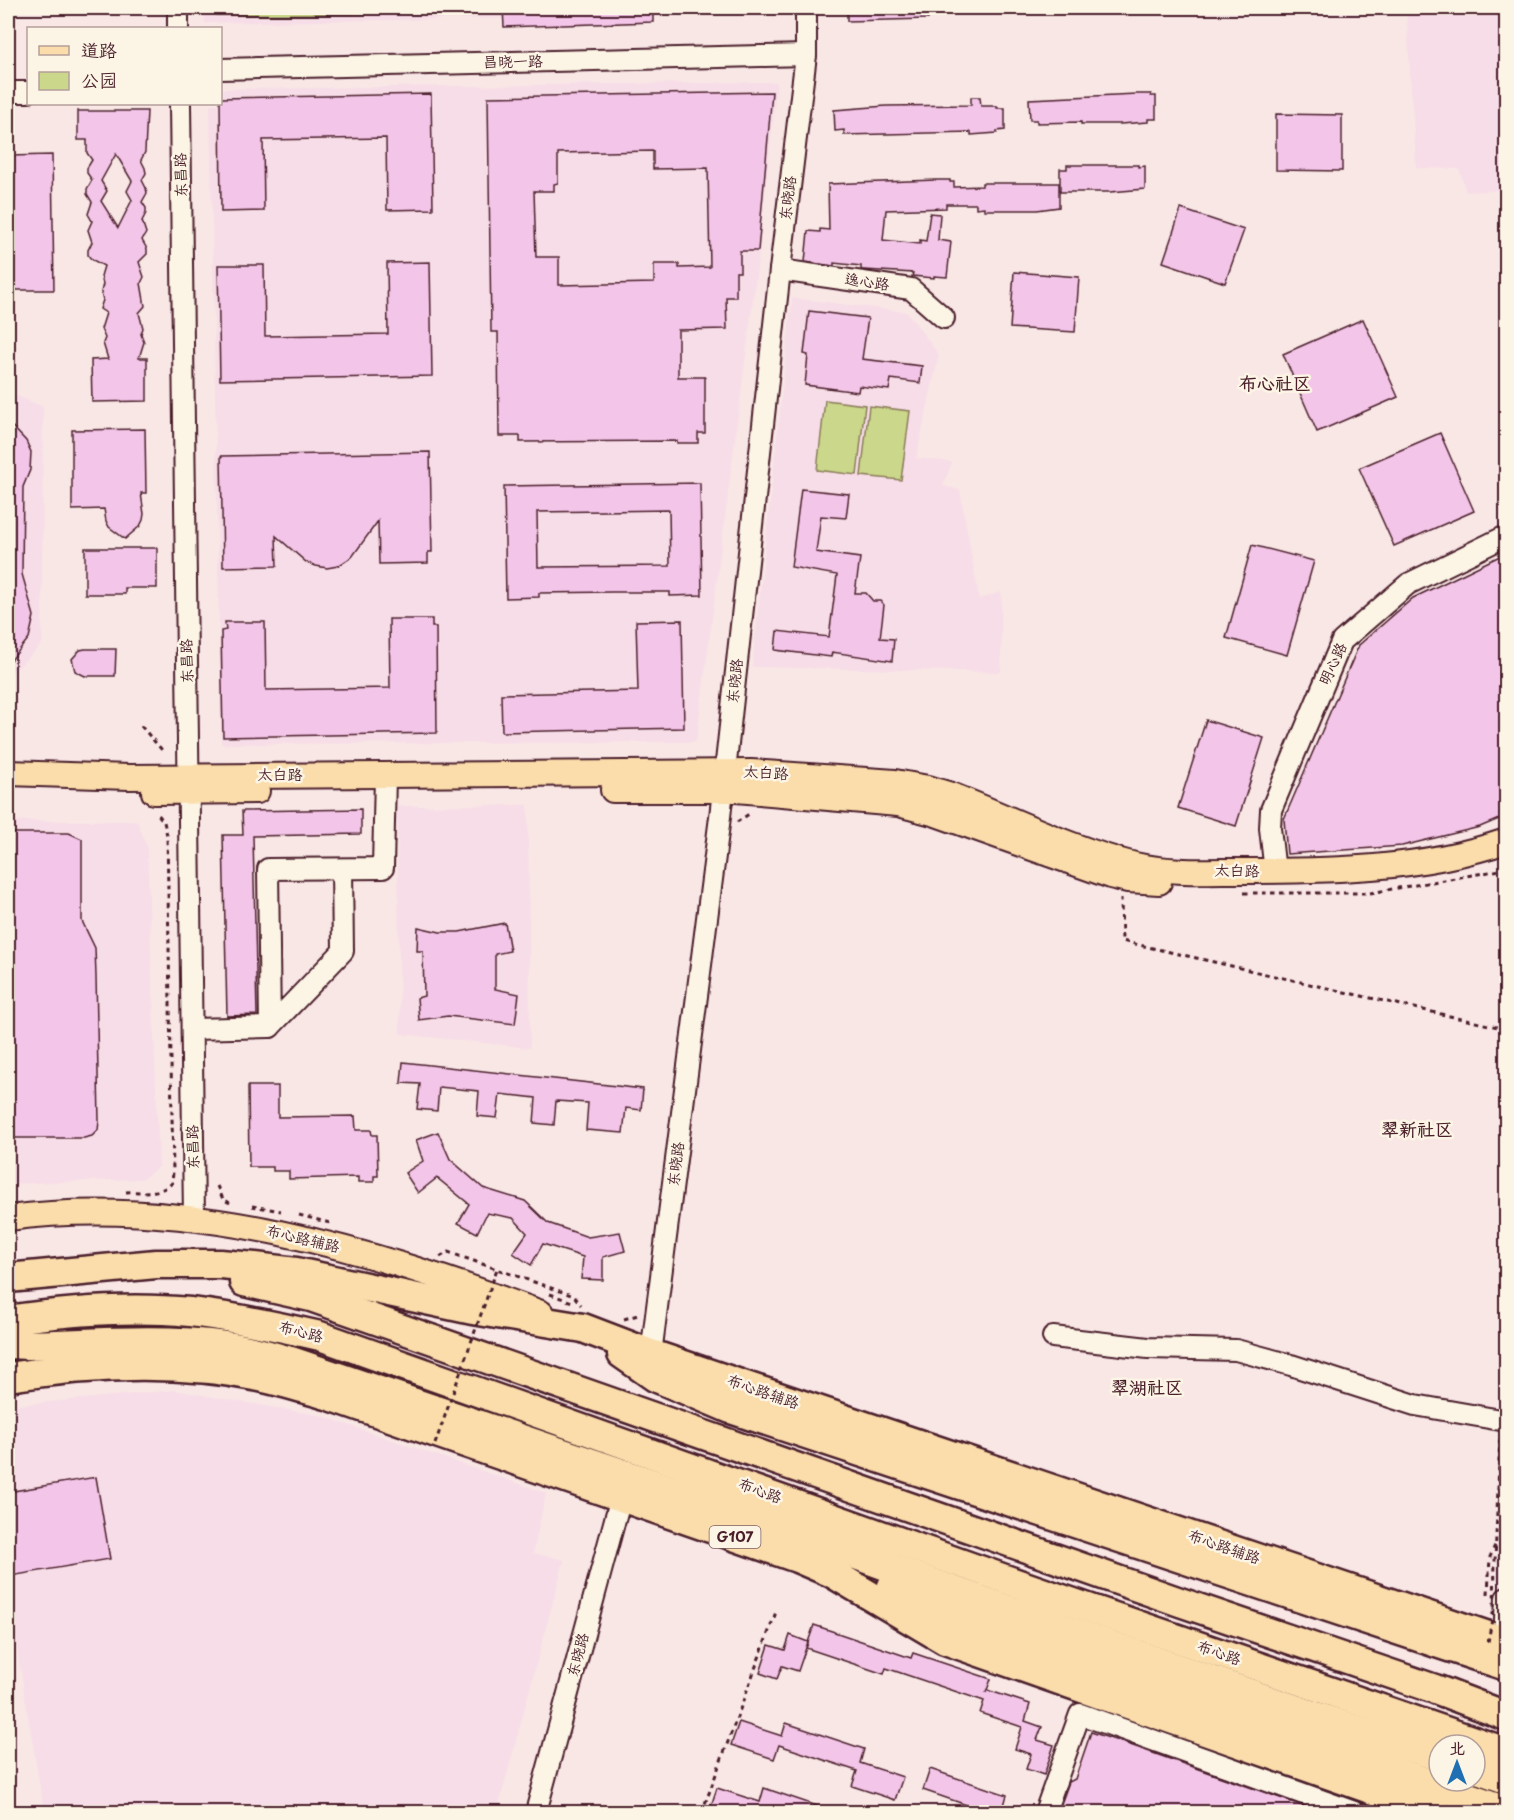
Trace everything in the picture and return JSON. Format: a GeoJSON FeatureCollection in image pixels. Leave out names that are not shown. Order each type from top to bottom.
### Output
{"type":"FeatureCollection","features":[{"type":"Feature","properties":{"kind":"highway"},"geometry":{"type":"LineString","coordinates":[[8,1278],[156,1264],[275,1269],[473,1310],[582,1317],[655,1377],[731,1409],[1501,1648]]}},
{"type":"Feature","properties":{"kind":"highway"},"geometry":{"type":"LineString","coordinates":[[92,1271],[195,1275],[311,1297],[1435,1689],[1506,1716]]}},
{"type":"Feature","properties":{"kind":"highway","name":"布心路"},"geometry":{"type":"LineString","coordinates":[[8,1320],[80,1312],[154,1310],[220,1316],[281,1326],[320,1336],[1502,1751]]}},
{"type":"Feature","properties":{"kind":"highway","name":"布心路辅路"},"geometry":{"type":"LineString","coordinates":[[582,1317],[651,1354],[1501,1648]]}},
{"type":"Feature","properties":{"kind":"highway"},"geometry":{"type":"LineString","coordinates":[[8,1344],[156,1341],[227,1346],[256,1351],[791,1531],[958,1592],[1427,1753]]}},
{"type":"Feature","properties":{"kind":"highway","name":"G107"},"geometry":{"type":"LineString","coordinates":[[8,1377],[117,1367],[189,1368],[260,1377],[348,1401],[797,1558],[832,1573],[945,1640],[1436,1812]]}},
{"type":"Feature","properties":{"kind":"highway"},"geometry":{"type":"LineString","coordinates":[[791,1531],[854,1563],[933,1609],[1506,1810]]}},
{"type":"Feature","properties":{"kind":"highway"},"geometry":{"type":"LineString","coordinates":[[1435,1689],[1506,1704]]}},
{"type":"Feature","properties":{"kind":"highway"},"geometry":{"type":"LineString","coordinates":[[1487,1772],[1506,1779]]}},
{"type":"Feature","properties":{"kind":"main road","name":"太白路"},"geometry":{"type":"LineString","coordinates":[[8,773],[129,777],[189,784]]}},
{"type":"Feature","properties":{"kind":"main road","name":"太白路"},"geometry":{"type":"LineString","coordinates":[[8,789],[189,784],[852,779],[916,785],[964,800],[1097,855],[1135,865],[1166,869],[1275,872],[1389,866],[1470,852],[1506,841]]}},
{"type":"Feature","properties":{"kind":"main road","name":"太白路"},"geometry":{"type":"LineString","coordinates":[[724,781],[912,806],[1128,880],[1194,883],[1378,882],[1506,856]]}},
{"type":"Feature","properties":{"kind":"main road","name":"布心路辅路"},"geometry":{"type":"LineString","coordinates":[[8,1218],[50,1213],[117,1212],[194,1218],[286,1233],[582,1317]]}},
{"type":"Feature","properties":{"kind":"street"},"geometry":{"type":"LineString","coordinates":[[178,8],[178,27]]}},
{"type":"Feature","properties":{"kind":"street","name":"东晓路"},"geometry":{"type":"LineString","coordinates":[[651,1354],[724,781],[806,56],[806,8]]}},
{"type":"Feature","properties":{"kind":"street","name":"昌晓一路"},"geometry":{"type":"LineString","coordinates":[[222,69],[806,56]]}},
{"type":"Feature","properties":{"kind":"street"},"geometry":{"type":"LineString","coordinates":[[8,92],[27,92]]}},
{"type":"Feature","properties":{"kind":"street","name":"东昌路"},"geometry":{"type":"LineString","coordinates":[[180,105],[194,1218]]}},
{"type":"Feature","properties":{"kind":"street","name":"逸心路"},"geometry":{"type":"LineString","coordinates":[[780,270],[911,289],[944,318]]}},
{"type":"Feature","properties":{"kind":"street","name":"明心路"},"geometry":{"type":"LineString","coordinates":[[1275,872],[1270,828],[1271,810],[1342,641],[1408,584],[1506,536]]}},
{"type":"Feature","properties":{"kind":"street"},"geometry":{"type":"LineString","coordinates":[[270,1027],[268,869],[383,868],[384,783]]}},
{"type":"Feature","properties":{"kind":"street"},"geometry":{"type":"LineString","coordinates":[[192,1029],[270,1027],[343,951],[342,868]]}},
{"type":"Feature","properties":{"kind":"street"},"geometry":{"type":"LineString","coordinates":[[1053,1337],[1148,1347],[1236,1350],[1291,1365],[1415,1405],[1503,1420]]}},
{"type":"Feature","properties":{"kind":"street","name":"东晓路"},"geometry":{"type":"LineString","coordinates":[[536,1812],[621,1497]]}},
{"type":"Feature","properties":{"kind":"street"},"geometry":{"type":"LineString","coordinates":[[1497,1598],[1501,1648]]}},
{"type":"Feature","properties":{"kind":"street"},"geometry":{"type":"LineString","coordinates":[[1045,1812],[1080,1714],[1354,1812]]}},
{"type":"Feature","properties":{"kind":"path"},"geometry":{"type":"LineString","coordinates":[[141,726],[162,750]]}},
{"type":"Feature","properties":{"kind":"path"},"geometry":{"type":"LineString","coordinates":[[125,1192],[166,1189],[172,1184],[173,1172],[167,835],[164,822],[155,811]]}},
{"type":"Feature","properties":{"kind":"path"},"geometry":{"type":"LineString","coordinates":[[1121,890],[1122,941],[1506,1029]]}},
{"type":"Feature","properties":{"kind":"path"},"geometry":{"type":"LineString","coordinates":[[440,1257],[448,1252],[574,1296],[582,1317]]}},
{"type":"Feature","properties":{"kind":"path"},"geometry":{"type":"LineString","coordinates":[[1501,1648],[1494,1608],[1503,1420],[1506,1257]]}},
{"type":"Feature","properties":{"kind":"path"},"geometry":{"type":"LineString","coordinates":[[435,1444],[497,1269]]}},
{"type":"Feature","properties":{"kind":"path"},"geometry":{"type":"LineString","coordinates":[[1496,1543],[1490,1557],[1497,1598]]}},
{"type":"Feature","properties":{"kind":"path"},"geometry":{"type":"LineString","coordinates":[[702,1812],[776,1612]]}},
{"type":"Feature","properties":{"kind":"shaded area"},"geometry":{"type":"Polygon","coordinates":[[[205,8],[764,8],[764,14],[205,23],[205,8]]]}},
{"type":"Feature","properties":{"kind":"shaded area"},"geometry":{"type":"Polygon","coordinates":[[[1406,8],[1506,8],[1506,190],[1466,192],[1459,169],[1416,168],[1406,8]]]}},
{"type":"Feature","properties":{"kind":"shaded area"},"geometry":{"type":"Polygon","coordinates":[[[777,82],[759,253],[696,742],[221,744],[210,105],[222,105],[222,89],[777,82]]]}},
{"type":"Feature","properties":{"kind":"shaded area"},"geometry":{"type":"Polygon","coordinates":[[[792,298],[907,312],[939,355],[916,458],[952,462],[943,486],[960,490],[979,599],[1001,592],[1001,672],[752,667],[792,298]]]}},
{"type":"Feature","properties":{"kind":"shaded area"},"geometry":{"type":"Polygon","coordinates":[[[8,392],[43,407],[42,644],[8,677],[8,392]]]}},
{"type":"Feature","properties":{"kind":"shaded area"},"geometry":{"type":"Polygon","coordinates":[[[528,805],[530,1048],[400,1034],[397,806],[528,805]]]}},
{"type":"Feature","properties":{"kind":"shaded area"},"geometry":{"type":"Polygon","coordinates":[[[8,821],[137,821],[147,847],[159,1167],[142,1179],[8,1184],[8,821]]]}},
{"type":"Feature","properties":{"kind":"shaded area"},"geometry":{"type":"Polygon","coordinates":[[[174,1390],[322,1416],[546,1493],[533,1553],[564,1560],[497,1812],[44,1812],[8,1595],[8,1406],[174,1390]]]}},
{"type":"Feature","properties":{"kind":"green space"},"geometry":{"type":"Polygon","coordinates":[[[217,8],[479,8],[479,13],[217,15],[217,8]]]}},
{"type":"Feature","properties":{"kind":"green space"},"geometry":{"type":"Polygon","coordinates":[[[825,400],[865,405],[857,475],[817,470],[825,400]]]}},
{"type":"Feature","properties":{"kind":"green space"},"geometry":{"type":"Polygon","coordinates":[[[869,406],[910,411],[901,480],[861,476],[869,406]]]}},
{"type":"Feature","properties":{"kind":"building"},"geometry":{"type":"Polygon","coordinates":[[[503,8],[653,8],[653,22],[504,27],[503,8]]]}},
{"type":"Feature","properties":{"kind":"building"},"geometry":{"type":"Polygon","coordinates":[[[847,8],[928,8],[928,19],[847,21],[847,8]]]}},
{"type":"Feature","properties":{"kind":"building"},"geometry":{"type":"Polygon","coordinates":[[[772,92],[758,251],[740,251],[740,272],[736,272],[736,297],[726,297],[727,329],[678,330],[678,377],[705,377],[705,433],[698,433],[698,443],[677,443],[677,441],[520,442],[520,436],[499,436],[498,332],[491,332],[488,97],[772,92]],[[653,151],[558,153],[558,183],[554,184],[554,191],[534,191],[536,257],[559,257],[559,285],[654,283],[654,264],[679,264],[679,268],[710,267],[708,168],[653,169],[653,151]]]}},
{"type":"Feature","properties":{"kind":"building"},"geometry":{"type":"Polygon","coordinates":[[[431,94],[433,209],[387,210],[386,138],[263,140],[264,211],[221,212],[220,105],[222,105],[222,98],[431,94]]]}},
{"type":"Feature","properties":{"kind":"building"},"geometry":{"type":"Polygon","coordinates":[[[1137,94],[1156,96],[1156,119],[1148,119],[1148,122],[1120,124],[1037,123],[1037,120],[1030,120],[1029,99],[1137,94]]]}},
{"type":"Feature","properties":{"kind":"building"},"geometry":{"type":"Polygon","coordinates":[[[971,97],[980,97],[981,106],[1005,108],[1005,130],[997,131],[997,133],[971,135],[971,132],[844,135],[844,130],[835,131],[834,110],[886,106],[971,105],[971,97]]]}},
{"type":"Feature","properties":{"kind":"building"},"geometry":{"type":"Polygon","coordinates":[[[78,111],[147,111],[145,152],[141,160],[146,173],[142,180],[147,193],[142,202],[146,213],[142,221],[146,233],[142,240],[147,254],[139,262],[144,277],[141,283],[145,306],[139,313],[144,342],[139,358],[147,358],[147,401],[92,402],[91,360],[108,359],[103,343],[105,338],[101,329],[106,313],[100,309],[103,300],[101,276],[104,266],[88,255],[92,242],[88,230],[92,221],[88,214],[92,202],[87,189],[92,180],[87,173],[87,168],[92,160],[87,153],[87,140],[78,140],[78,111]],[[116,154],[101,181],[107,191],[101,201],[118,228],[132,200],[127,191],[132,181],[116,154]]]}},
{"type":"Feature","properties":{"kind":"building"},"geometry":{"type":"Polygon","coordinates":[[[1276,114],[1342,115],[1342,171],[1276,170],[1276,114]]]}},
{"type":"Feature","properties":{"kind":"building"},"geometry":{"type":"Polygon","coordinates":[[[52,155],[54,290],[8,290],[8,156],[52,155]]]}},
{"type":"Feature","properties":{"kind":"building"},"geometry":{"type":"Polygon","coordinates":[[[1067,165],[1145,166],[1145,189],[1060,192],[1060,169],[1067,169],[1067,165]]]}},
{"type":"Feature","properties":{"kind":"building"},"geometry":{"type":"Polygon","coordinates":[[[950,180],[954,182],[954,187],[982,186],[982,183],[1059,183],[1059,207],[1037,210],[984,210],[984,207],[976,208],[976,204],[946,204],[946,208],[886,210],[883,240],[920,244],[920,240],[926,241],[930,213],[940,214],[938,240],[951,242],[947,277],[912,276],[913,273],[861,270],[861,266],[834,263],[834,266],[805,262],[808,231],[829,230],[828,184],[950,180]]]}},
{"type":"Feature","properties":{"kind":"building"},"geometry":{"type":"Polygon","coordinates":[[[1181,209],[1244,230],[1225,283],[1163,262],[1181,209]]]}},
{"type":"Feature","properties":{"kind":"building"},"geometry":{"type":"Polygon","coordinates":[[[430,262],[432,376],[220,380],[218,265],[264,265],[265,336],[388,334],[387,263],[430,262]]]}},
{"type":"Feature","properties":{"kind":"building"},"geometry":{"type":"Polygon","coordinates":[[[1014,272],[1079,277],[1075,332],[1010,328],[1014,272]]]}},
{"type":"Feature","properties":{"kind":"building"},"geometry":{"type":"Polygon","coordinates":[[[809,311],[868,318],[862,359],[922,366],[920,383],[891,379],[889,390],[859,386],[858,392],[805,385],[808,355],[804,354],[809,311]]]}},
{"type":"Feature","properties":{"kind":"building"},"geometry":{"type":"Polygon","coordinates":[[[1363,319],[1398,397],[1317,432],[1283,354],[1363,319]]]}},
{"type":"Feature","properties":{"kind":"building"},"geometry":{"type":"Polygon","coordinates":[[[8,422],[26,441],[31,452],[30,470],[23,487],[22,574],[34,616],[29,638],[8,664],[8,422]]]}},
{"type":"Feature","properties":{"kind":"building"},"geometry":{"type":"Polygon","coordinates":[[[145,429],[146,493],[141,493],[143,520],[140,526],[125,539],[109,527],[104,509],[72,510],[72,430],[145,429]]]}},
{"type":"Feature","properties":{"kind":"building"},"geometry":{"type":"Polygon","coordinates":[[[1440,433],[1474,511],[1394,546],[1359,468],[1440,433]]]}},
{"type":"Feature","properties":{"kind":"building"},"geometry":{"type":"Polygon","coordinates":[[[430,452],[432,552],[428,552],[428,563],[379,564],[378,521],[352,557],[338,566],[327,568],[306,562],[276,536],[277,566],[223,567],[221,456],[430,452]]]}},
{"type":"Feature","properties":{"kind":"building"},"geometry":{"type":"Polygon","coordinates":[[[700,483],[702,595],[670,596],[670,592],[539,593],[539,597],[506,598],[504,486],[700,483]],[[669,510],[537,512],[538,567],[670,566],[669,510]]]}},
{"type":"Feature","properties":{"kind":"building"},"geometry":{"type":"Polygon","coordinates":[[[801,489],[849,494],[846,518],[821,516],[816,552],[860,558],[855,593],[866,593],[873,601],[880,601],[884,605],[880,638],[894,639],[892,661],[832,652],[831,657],[775,650],[777,631],[829,637],[837,575],[791,567],[801,489]]]}},
{"type":"Feature","properties":{"kind":"building"},"geometry":{"type":"Polygon","coordinates":[[[1252,545],[1314,561],[1287,655],[1226,638],[1252,545]]]}},
{"type":"Feature","properties":{"kind":"building"},"geometry":{"type":"Polygon","coordinates":[[[85,548],[157,548],[157,588],[125,588],[125,594],[85,594],[85,548]]]}},
{"type":"Feature","properties":{"kind":"building"},"geometry":{"type":"Polygon","coordinates":[[[1506,553],[1506,816],[1480,827],[1402,846],[1287,854],[1284,819],[1359,645],[1413,598],[1506,553]]]}},
{"type":"Feature","properties":{"kind":"building"},"geometry":{"type":"Polygon","coordinates":[[[389,619],[432,619],[432,627],[436,627],[437,733],[223,737],[221,631],[226,630],[225,622],[265,622],[266,690],[390,688],[389,619]]]}},
{"type":"Feature","properties":{"kind":"building"},"geometry":{"type":"Polygon","coordinates":[[[682,620],[684,728],[502,732],[501,694],[638,691],[636,621],[682,620]]]}},
{"type":"Feature","properties":{"kind":"building"},"geometry":{"type":"Polygon","coordinates":[[[116,649],[115,676],[85,676],[75,671],[72,659],[80,650],[116,649]]]}},
{"type":"Feature","properties":{"kind":"building"},"geometry":{"type":"Polygon","coordinates":[[[1206,720],[1264,738],[1236,826],[1178,808],[1206,720]]]}},
{"type":"Feature","properties":{"kind":"building"},"geometry":{"type":"Polygon","coordinates":[[[361,809],[361,834],[253,836],[257,1015],[227,1016],[223,835],[243,835],[242,811],[361,809]]]}},
{"type":"Feature","properties":{"kind":"building"},"geometry":{"type":"Polygon","coordinates":[[[8,833],[69,833],[82,839],[82,921],[95,948],[96,976],[99,1121],[98,1130],[92,1136],[84,1138],[8,1138],[8,833]]]}},
{"type":"Feature","properties":{"kind":"building"},"geometry":{"type":"Polygon","coordinates":[[[505,923],[510,951],[495,954],[495,989],[519,994],[515,1024],[448,1016],[419,1020],[417,998],[424,996],[423,951],[417,951],[418,927],[440,932],[459,932],[505,923]]]}},
{"type":"Feature","properties":{"kind":"building"},"geometry":{"type":"Polygon","coordinates":[[[403,1062],[643,1089],[641,1110],[626,1108],[623,1133],[586,1130],[588,1103],[556,1101],[554,1125],[534,1123],[536,1098],[500,1094],[497,1118],[477,1116],[479,1091],[439,1087],[437,1111],[417,1109],[420,1084],[401,1083],[403,1062]]]}},
{"type":"Feature","properties":{"kind":"building"},"geometry":{"type":"Polygon","coordinates":[[[248,1086],[278,1086],[278,1117],[355,1116],[356,1130],[371,1130],[372,1135],[377,1135],[378,1176],[374,1176],[374,1182],[358,1182],[358,1177],[289,1179],[289,1171],[273,1171],[273,1167],[249,1167],[248,1086]]]}},
{"type":"Feature","properties":{"kind":"building"},"geometry":{"type":"Polygon","coordinates":[[[438,1132],[450,1159],[483,1188],[525,1201],[548,1223],[588,1237],[620,1232],[625,1251],[603,1257],[603,1280],[581,1279],[583,1257],[543,1244],[531,1265],[513,1253],[527,1233],[513,1218],[487,1213],[477,1233],[458,1223],[469,1204],[437,1178],[418,1193],[405,1173],[423,1161],[416,1140],[438,1132]]]}},
{"type":"Feature","properties":{"kind":"building"},"geometry":{"type":"Polygon","coordinates":[[[96,1477],[110,1559],[11,1576],[8,1557],[8,1492],[96,1477]]]}},
{"type":"Feature","properties":{"kind":"building"},"geometry":{"type":"Polygon","coordinates":[[[814,1625],[911,1658],[913,1653],[991,1679],[987,1690],[1030,1704],[1025,1721],[1042,1727],[1037,1740],[1054,1745],[1044,1775],[1026,1769],[1031,1754],[1015,1749],[1022,1727],[980,1713],[984,1701],[886,1668],[884,1674],[806,1648],[814,1625]]]}},
{"type":"Feature","properties":{"kind":"building"},"geometry":{"type":"Polygon","coordinates":[[[790,1635],[808,1642],[798,1671],[782,1666],[777,1679],[760,1673],[769,1645],[785,1650],[790,1635]]]}},
{"type":"Feature","properties":{"kind":"building"},"geometry":{"type":"Polygon","coordinates":[[[739,1722],[782,1736],[786,1723],[864,1749],[860,1763],[903,1777],[895,1800],[852,1786],[857,1771],[779,1745],[774,1759],[731,1745],[739,1722]]]}},
{"type":"Feature","properties":{"kind":"building"},"geometry":{"type":"Polygon","coordinates":[[[1091,1732],[1320,1812],[1058,1812],[1069,1782],[1075,1779],[1091,1732]]]}},
{"type":"Feature","properties":{"kind":"building"},"geometry":{"type":"Polygon","coordinates":[[[930,1769],[1007,1795],[1002,1812],[987,1812],[923,1790],[930,1769]]]}},
{"type":"Feature","properties":{"kind":"building"},"geometry":{"type":"Polygon","coordinates":[[[717,1788],[760,1802],[764,1788],[829,1810],[829,1812],[709,1812],[717,1788]]]}},
{"type":"Feature","properties":{"kind":"district","name":"布心社区"},"geometry":{"type":"Point","coordinates":[1275,384]}},
{"type":"Feature","properties":{"kind":"district","name":"翠新社区"},"geometry":{"type":"Point","coordinates":[1417,1130]}},
{"type":"Feature","properties":{"kind":"district","name":"翠湖社区"},"geometry":{"type":"Point","coordinates":[1147,1388]}}]}
